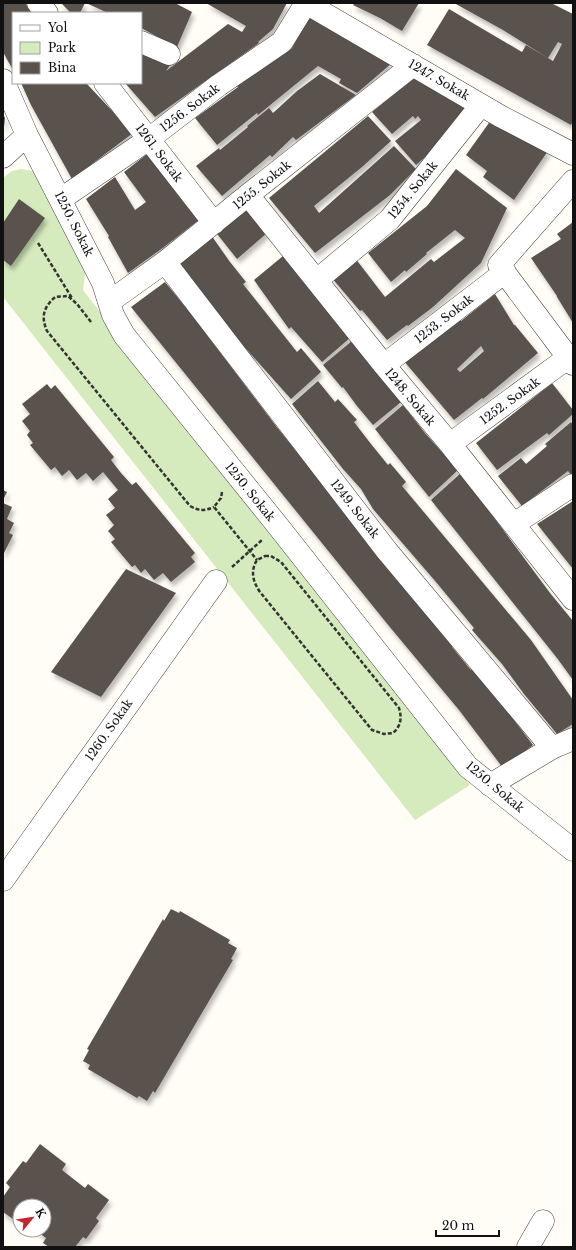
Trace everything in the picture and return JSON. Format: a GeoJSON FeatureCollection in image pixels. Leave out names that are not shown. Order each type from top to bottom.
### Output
{"type":"FeatureCollection","features":[{"type":"Feature","properties":{"kind":"street"},"geometry":{"type":"LineString","coordinates":[[38,3],[46,12]]}},
{"type":"Feature","properties":{"kind":"street","name":"1247. Sokak"},"geometry":{"type":"LineString","coordinates":[[306,3],[481,105],[573,154]]}},
{"type":"Feature","properties":{"kind":"street","name":"1256. Sokak"},"geometry":{"type":"LineString","coordinates":[[61,199],[149,139],[219,85],[282,42],[306,3]]}},
{"type":"Feature","properties":{"kind":"street"},"geometry":{"type":"LineString","coordinates":[[142,42],[169,54]]}},
{"type":"Feature","properties":{"kind":"street","name":"1255. Sokak"},"geometry":{"type":"LineString","coordinates":[[109,302],[165,262],[413,65]]}},
{"type":"Feature","properties":{"kind":"street","name":"1250. Sokak"},"geometry":{"type":"LineString","coordinates":[[3,80],[28,135],[104,283],[113,315],[124,335],[278,526],[468,767],[573,850]]}},
{"type":"Feature","properties":{"kind":"street","name":"1261. Sokak"},"geometry":{"type":"LineString","coordinates":[[106,84],[214,223]]}},
{"type":"Feature","properties":{"kind":"street","name":"1254. Sokak"},"geometry":{"type":"LineString","coordinates":[[317,280],[390,220],[481,105]]}},
{"type":"Feature","properties":{"kind":"street"},"geometry":{"type":"LineString","coordinates":[[3,157],[28,135]]}},
{"type":"Feature","properties":{"kind":"street"},"geometry":{"type":"LineString","coordinates":[[571,360],[500,266],[573,182]]}},
{"type":"Feature","properties":{"kind":"street","name":"1248. Sokak"},"geometry":{"type":"LineString","coordinates":[[248,195],[384,365],[450,444],[573,599]]}},
{"type":"Feature","properties":{"kind":"street","name":"1249. Sokak"},"geometry":{"type":"LineString","coordinates":[[165,262],[387,551],[552,748]]}},
{"type":"Feature","properties":{"kind":"street","name":"1253. Sokak"},"geometry":{"type":"LineString","coordinates":[[384,365],[504,272]]}},
{"type":"Feature","properties":{"kind":"street","name":"1252. Sokak"},"geometry":{"type":"LineString","coordinates":[[450,444],[571,360]]}},
{"type":"Feature","properties":{"kind":"street"},"geometry":{"type":"LineString","coordinates":[[514,524],[573,485]]}},
{"type":"Feature","properties":{"kind":"street","name":"1260. Sokak"},"geometry":{"type":"LineString","coordinates":[[3,880],[216,581]]}},
{"type":"Feature","properties":{"kind":"street"},"geometry":{"type":"LineString","coordinates":[[490,785],[552,748],[573,739]]}},
{"type":"Feature","properties":{"kind":"street"},"geometry":{"type":"LineString","coordinates":[[528,1247],[543,1221]]}},
{"type":"Feature","properties":{"kind":"path"},"geometry":{"type":"LineString","coordinates":[[38,243],[74,301],[91,322]]}},
{"type":"Feature","properties":{"kind":"path"},"geometry":{"type":"LineString","coordinates":[[74,301],[68,296],[55,297],[46,307],[43,322],[47,331],[190,506],[200,510],[208,510],[214,507],[222,495],[221,486]]}},
{"type":"Feature","properties":{"kind":"path"},"geometry":{"type":"LineString","coordinates":[[214,507],[257,560]]}},
{"type":"Feature","properties":{"kind":"path"},"geometry":{"type":"LineString","coordinates":[[216,581],[278,526]]}},
{"type":"Feature","properties":{"kind":"path"},"geometry":{"type":"LineString","coordinates":[[265,556],[271,556],[281,562],[399,708],[401,721],[393,733],[384,734],[372,730],[260,592],[253,579],[253,570],[257,560],[265,556]]}},
{"type":"Feature","properties":{"kind":"green space"},"geometry":{"type":"Polygon","coordinates":[[[21,169],[32,171],[38,176],[86,266],[83,290],[470,785],[415,820],[3,297],[3,178],[12,171],[21,169]]]}},
{"type":"Feature","properties":{"kind":"building"},"geometry":{"type":"Polygon","coordinates":[[[3,3],[25,3],[34,12],[12,12],[12,68],[3,52],[3,3]]]}},
{"type":"Feature","properties":{"kind":"building"},"geometry":{"type":"Polygon","coordinates":[[[61,3],[85,3],[80,12],[70,12],[61,3]]]}},
{"type":"Feature","properties":{"kind":"building"},"geometry":{"type":"Polygon","coordinates":[[[86,3],[175,3],[192,12],[177,47],[142,29],[142,12],[106,12],[86,3]]]}},
{"type":"Feature","properties":{"kind":"building"},"geometry":{"type":"Polygon","coordinates":[[[206,3],[287,3],[273,29],[258,42],[259,43],[155,117],[126,84],[142,84],[142,45],[174,59],[166,71],[228,24],[242,32],[246,26],[206,3]]]}},
{"type":"Feature","properties":{"kind":"building"},"geometry":{"type":"Polygon","coordinates":[[[355,3],[419,3],[402,31],[353,5],[355,3]]]}},
{"type":"Feature","properties":{"kind":"building"},"geometry":{"type":"Polygon","coordinates":[[[454,3],[551,3],[573,14],[573,121],[571,125],[427,45],[449,9],[522,52],[526,45],[553,61],[562,44],[558,42],[548,58],[503,30],[454,3]]]}},
{"type":"Feature","properties":{"kind":"building"},"geometry":{"type":"Polygon","coordinates":[[[309,16],[392,63],[357,93],[339,83],[341,79],[318,66],[258,115],[257,113],[217,145],[195,118],[238,87],[237,86],[292,48],[309,16]]]}},
{"type":"Feature","properties":{"kind":"building"},"geometry":{"type":"Polygon","coordinates":[[[320,74],[356,95],[296,140],[293,137],[272,157],[270,155],[222,196],[196,166],[219,148],[220,150],[269,108],[273,113],[297,91],[320,74]]]}},
{"type":"Feature","properties":{"kind":"building"},"geometry":{"type":"Polygon","coordinates":[[[419,74],[472,103],[439,145],[416,165],[395,141],[421,120],[418,116],[415,119],[413,116],[392,134],[372,112],[419,74]]]}},
{"type":"Feature","properties":{"kind":"building"},"geometry":{"type":"Polygon","coordinates":[[[21,84],[87,84],[133,133],[72,179],[31,105],[21,84]]]}},
{"type":"Feature","properties":{"kind":"building"},"geometry":{"type":"Polygon","coordinates":[[[3,114],[5,118],[4,127],[3,127],[3,114]]]}},
{"type":"Feature","properties":{"kind":"building"},"geometry":{"type":"Polygon","coordinates":[[[368,116],[391,141],[314,206],[319,213],[394,146],[416,169],[390,195],[315,253],[269,198],[368,116]]]}},
{"type":"Feature","properties":{"kind":"building"},"geometry":{"type":"Polygon","coordinates":[[[491,120],[512,135],[514,132],[548,151],[514,200],[483,177],[487,171],[466,155],[491,120]]]}},
{"type":"Feature","properties":{"kind":"building"},"geometry":{"type":"Polygon","coordinates":[[[151,151],[200,219],[128,273],[108,237],[109,236],[86,199],[115,177],[135,210],[146,202],[124,172],[151,151]]]}},
{"type":"Feature","properties":{"kind":"building"},"geometry":{"type":"Polygon","coordinates":[[[456,169],[507,208],[481,263],[433,307],[387,340],[362,310],[360,311],[331,277],[355,258],[385,297],[431,259],[434,262],[465,238],[455,230],[426,253],[427,254],[406,272],[405,270],[391,282],[368,253],[427,206],[456,169]]]}},
{"type":"Feature","properties":{"kind":"building"},"geometry":{"type":"Polygon","coordinates":[[[19,199],[45,218],[11,266],[3,260],[3,223],[19,199]]]}},
{"type":"Feature","properties":{"kind":"building"},"geometry":{"type":"Polygon","coordinates":[[[245,207],[267,233],[237,259],[214,230],[245,207]]]}},
{"type":"Feature","properties":{"kind":"building"},"geometry":{"type":"Polygon","coordinates":[[[573,222],[573,323],[557,296],[531,258],[561,239],[557,234],[573,222]]]}},
{"type":"Feature","properties":{"kind":"building"},"geometry":{"type":"Polygon","coordinates":[[[211,235],[246,282],[243,284],[297,352],[301,348],[321,372],[291,399],[240,342],[177,264],[211,235]]]}},
{"type":"Feature","properties":{"kind":"building"},"geometry":{"type":"Polygon","coordinates":[[[283,256],[319,301],[351,337],[322,362],[291,327],[289,329],[254,280],[283,256]]]}},
{"type":"Feature","properties":{"kind":"building"},"geometry":{"type":"Polygon","coordinates":[[[165,282],[276,426],[454,646],[452,647],[471,670],[474,668],[533,745],[503,768],[459,710],[389,626],[131,307],[165,282]]]}},
{"type":"Feature","properties":{"kind":"building"},"geometry":{"type":"Polygon","coordinates":[[[495,294],[514,325],[538,353],[483,399],[482,398],[454,420],[403,360],[458,317],[461,321],[495,294]],[[481,346],[457,369],[460,372],[484,351],[481,346]]]}},
{"type":"Feature","properties":{"kind":"building"},"geometry":{"type":"Polygon","coordinates":[[[352,341],[401,402],[373,425],[343,387],[342,388],[323,365],[352,341]]]}},
{"type":"Feature","properties":{"kind":"building"},"geometry":{"type":"Polygon","coordinates":[[[318,381],[335,402],[338,399],[357,420],[354,422],[371,444],[388,465],[390,463],[406,482],[402,486],[531,640],[573,700],[573,724],[557,734],[524,694],[502,664],[472,630],[474,628],[373,509],[361,489],[343,469],[292,404],[318,381]]]}},
{"type":"Feature","properties":{"kind":"building"},"geometry":{"type":"Polygon","coordinates":[[[552,383],[573,410],[573,414],[549,435],[547,433],[497,470],[476,443],[552,383]]]}},
{"type":"Feature","properties":{"kind":"building"},"geometry":{"type":"Polygon","coordinates":[[[47,384],[51,389],[55,385],[114,457],[111,460],[121,473],[132,485],[136,482],[195,553],[191,557],[195,562],[171,582],[163,573],[154,580],[145,569],[141,573],[135,565],[132,567],[111,542],[115,539],[108,531],[114,525],[106,515],[115,508],[108,499],[118,490],[103,472],[93,481],[86,473],[77,480],[69,470],[62,476],[55,467],[51,470],[30,445],[33,443],[27,435],[30,431],[22,421],[30,414],[22,404],[47,384]]]}},
{"type":"Feature","properties":{"kind":"building"},"geometry":{"type":"Polygon","coordinates":[[[403,405],[425,433],[458,470],[429,497],[375,429],[403,405]]]}},
{"type":"Feature","properties":{"kind":"building"},"geometry":{"type":"Polygon","coordinates":[[[571,422],[573,425],[573,473],[571,475],[568,471],[522,506],[498,476],[521,458],[526,464],[547,446],[545,444],[571,422]]]}},
{"type":"Feature","properties":{"kind":"building"},"geometry":{"type":"Polygon","coordinates":[[[461,473],[550,593],[573,621],[573,680],[431,500],[461,473]]]}},
{"type":"Feature","properties":{"kind":"building"},"geometry":{"type":"Polygon","coordinates":[[[3,490],[7,492],[3,500],[3,490]]]}},
{"type":"Feature","properties":{"kind":"building"},"geometry":{"type":"Polygon","coordinates":[[[573,501],[573,569],[537,524],[573,501]]]}},
{"type":"Feature","properties":{"kind":"building"},"geometry":{"type":"Polygon","coordinates":[[[3,503],[12,507],[7,519],[14,523],[9,533],[13,535],[3,555],[3,503]]]}},
{"type":"Feature","properties":{"kind":"building"},"geometry":{"type":"Polygon","coordinates":[[[126,569],[176,593],[101,697],[51,672],[126,569]]]}},
{"type":"Feature","properties":{"kind":"building"},"geometry":{"type":"Polygon","coordinates":[[[171,909],[179,913],[180,911],[230,940],[228,943],[237,948],[231,959],[233,960],[155,1093],[153,1091],[147,1101],[139,1096],[137,1098],[88,1069],[90,1065],[83,1061],[89,1050],[87,1049],[163,919],[164,921],[171,909]]]}},
{"type":"Feature","properties":{"kind":"building"},"geometry":{"type":"Polygon","coordinates":[[[40,1144],[66,1164],[62,1170],[85,1188],[88,1184],[109,1200],[96,1218],[99,1221],[86,1239],[83,1237],[75,1247],[49,1247],[43,1243],[46,1238],[52,1238],[52,1198],[12,1198],[12,1218],[3,1212],[3,1197],[10,1187],[6,1183],[23,1161],[26,1163],[40,1144]]]}}]}
